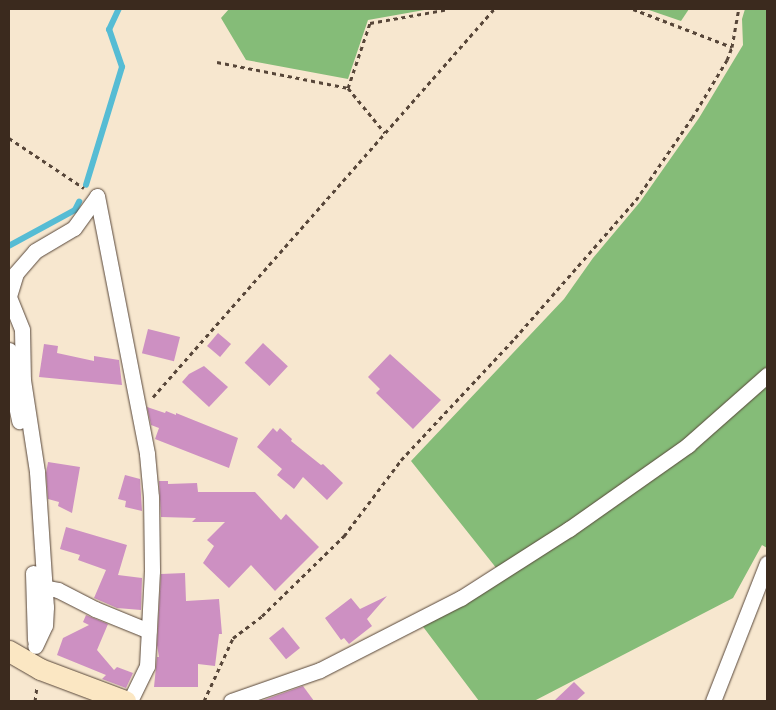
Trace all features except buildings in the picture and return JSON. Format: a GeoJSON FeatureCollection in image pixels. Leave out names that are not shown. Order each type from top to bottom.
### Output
{"type":"FeatureCollection","features":[{"type":"Feature","properties":{"kind":"street"},"geometry":{"type":"LineString","coordinates":[[97,196],[139,413],[151,497],[152,571],[147,666],[130,701]]}},
{"type":"Feature","properties":{"kind":"street"},"geometry":{"type":"LineString","coordinates":[[35,656],[45,625],[37,472],[23,380],[22,330],[9,297],[16,273],[35,251],[74,228],[97,196]]}},
{"type":"Feature","properties":{"kind":"street"},"geometry":{"type":"LineString","coordinates":[[9,350],[12,387],[30,469],[35,656]]}},
{"type":"Feature","properties":{"kind":"street"},"geometry":{"type":"LineString","coordinates":[[231,701],[320,670],[461,598],[569,529],[688,445],[767,375]]}},
{"type":"Feature","properties":{"kind":"street"},"geometry":{"type":"LineString","coordinates":[[713,701],[767,562]]}},
{"type":"Feature","properties":{"kind":"street"},"geometry":{"type":"LineString","coordinates":[[43,587],[58,590],[95,609],[149,630]]}},
{"type":"Feature","properties":{"kind":"street"},"geometry":{"type":"LineString","coordinates":[[9,651],[35,656],[124,701]]}},
{"type":"Feature","properties":{"kind":"path"},"geometry":{"type":"LineString","coordinates":[[348,88],[370,23],[450,9]]}},
{"type":"Feature","properties":{"kind":"path"},"geometry":{"type":"LineString","coordinates":[[139,413],[195,346],[494,9]]}},
{"type":"Feature","properties":{"kind":"path"},"geometry":{"type":"LineString","coordinates":[[634,9],[732,47]]}},
{"type":"Feature","properties":{"kind":"path"},"geometry":{"type":"LineString","coordinates":[[204,701],[233,638],[262,616],[344,536],[401,460],[515,338],[636,200],[692,118],[727,60],[732,47],[739,9]]}},
{"type":"Feature","properties":{"kind":"path"},"geometry":{"type":"LineString","coordinates":[[217,62],[348,88],[385,132]]}},
{"type":"Feature","properties":{"kind":"path"},"geometry":{"type":"LineString","coordinates":[[9,138],[97,196]]}},
{"type":"Feature","properties":{"kind":"green space"},"geometry":{"type":"Polygon","coordinates":[[[229,9],[430,9],[368,20],[348,79],[246,60],[221,18],[229,9]]]}},
{"type":"Feature","properties":{"kind":"green space"},"geometry":{"type":"Polygon","coordinates":[[[646,9],[689,9],[681,21],[646,9]]]}},
{"type":"Feature","properties":{"kind":"green space"},"geometry":{"type":"Polygon","coordinates":[[[745,9],[767,9],[767,548],[762,545],[733,598],[534,701],[479,701],[418,620],[501,574],[411,461],[564,299],[593,258],[640,202],[699,118],[743,45],[742,19],[745,9]]]}},
{"type":"Feature","properties":{"kind":"waterway"},"geometry":{"type":"LineString","coordinates":[[86,185],[122,67],[109,30],[119,9]]}},
{"type":"Feature","properties":{"kind":"waterway"},"geometry":{"type":"LineString","coordinates":[[9,246],[75,210],[79,202]]}}]}
